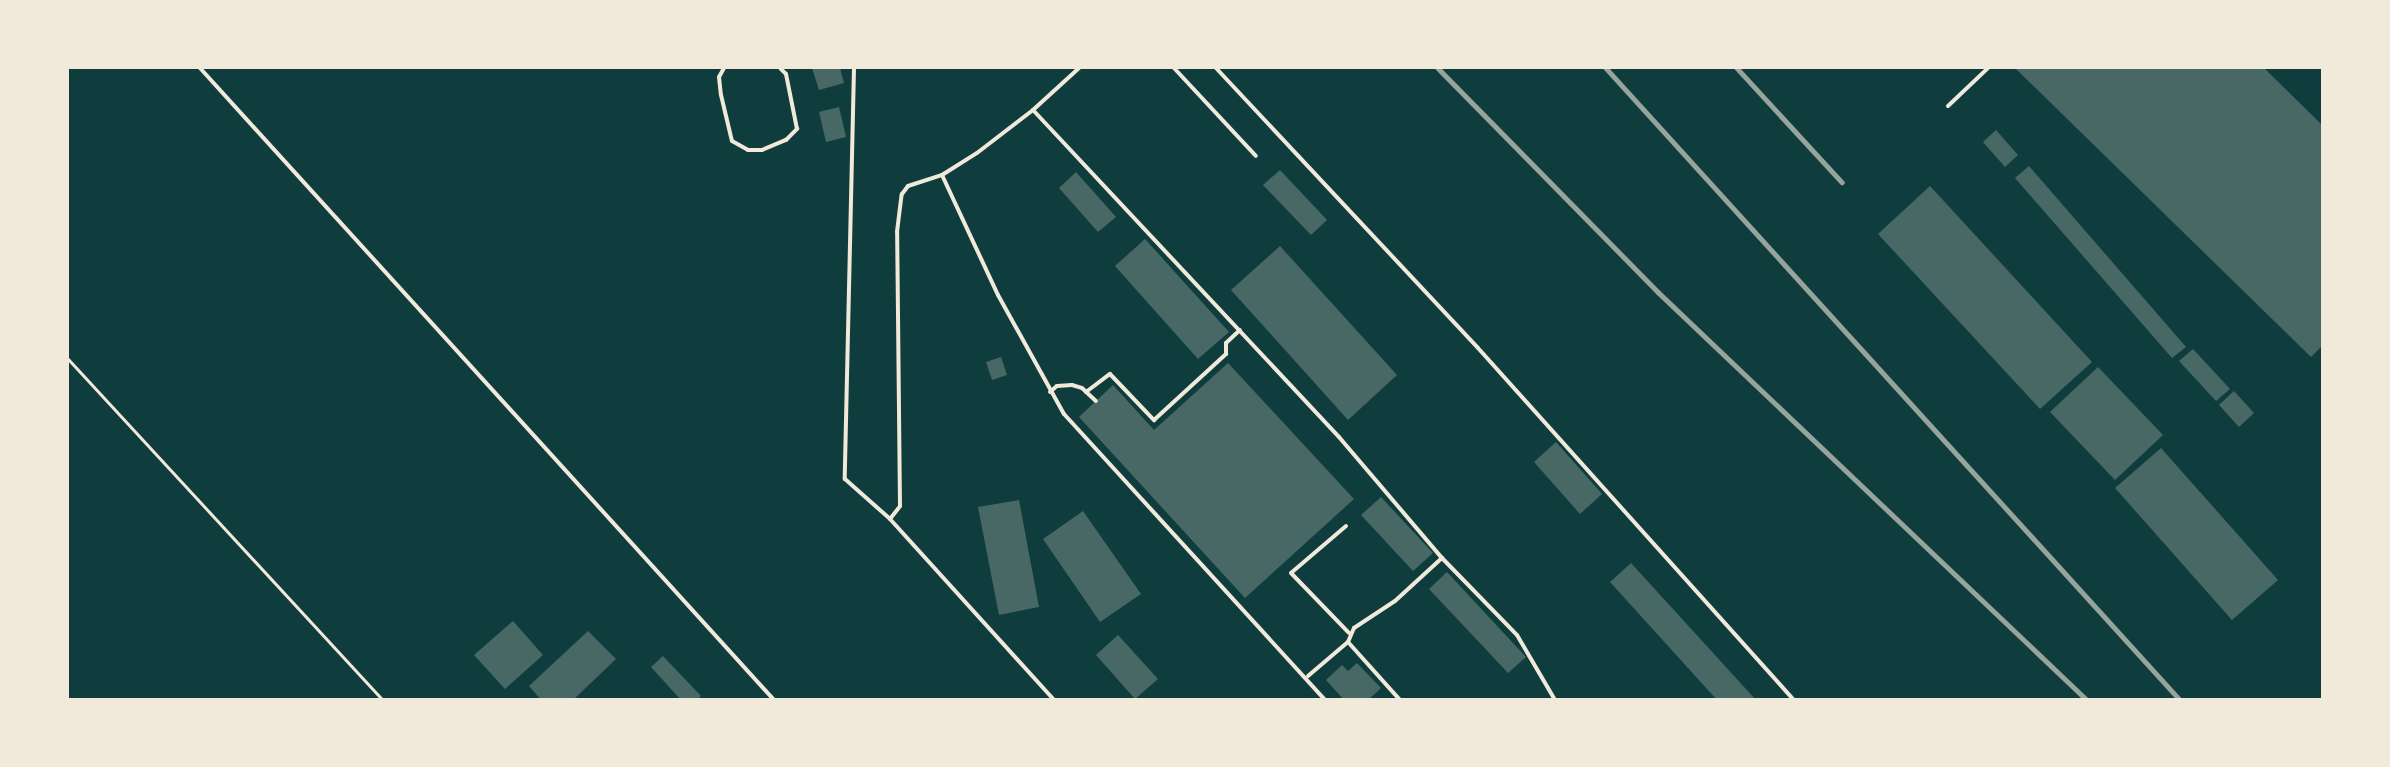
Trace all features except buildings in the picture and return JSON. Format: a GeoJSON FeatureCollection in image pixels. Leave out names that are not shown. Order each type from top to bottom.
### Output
{"type":"FeatureCollection","features":[{"type":"Feature","properties":{"kind":"lane"},"geometry":{"type":"LineString","coordinates":[[200,68],[774,699]]}},
{"type":"Feature","properties":{"kind":"lane"},"geometry":{"type":"LineString","coordinates":[[724,68],[719,78],[732,141],[748,150],[762,150],[786,140],[797,129],[786,74],[780,68]]}},
{"type":"Feature","properties":{"kind":"lane"},"geometry":{"type":"LineString","coordinates":[[854,68],[845,479],[890,519],[1054,699]]}},
{"type":"Feature","properties":{"kind":"lane"},"geometry":{"type":"LineString","coordinates":[[890,519],[900,506],[897,209],[908,186],[942,175],[1033,110],[1079,68]]}},
{"type":"Feature","properties":{"kind":"lane"},"geometry":{"type":"LineString","coordinates":[[1174,68],[1256,156]]}},
{"type":"Feature","properties":{"kind":"lane"},"geometry":{"type":"LineString","coordinates":[[1216,68],[1478,348],[1794,699]]}},
{"type":"Feature","properties":{"kind":"lane"},"geometry":{"type":"LineString","coordinates":[[1948,106],[1988,68]]}},
{"type":"Feature","properties":{"kind":"lane"},"geometry":{"type":"LineString","coordinates":[[1033,110],[1339,437],[1442,558],[1517,635],[1555,699]]}},
{"type":"Feature","properties":{"kind":"lane"},"geometry":{"type":"LineString","coordinates":[[942,175],[957,213],[1050,392],[1064,414],[1308,676],[1325,699]]}},
{"type":"Feature","properties":{"kind":"lane"},"geometry":{"type":"LineString","coordinates":[[1086,392],[1110,374],[1154,420],[1226,354],[1226,343],[1240,330]]}},
{"type":"Feature","properties":{"kind":"lane"},"geometry":{"type":"LineString","coordinates":[[1050,392],[1057,386],[1072,385],[1086,392],[1096,401]]}},
{"type":"Feature","properties":{"kind":"lane"},"geometry":{"type":"LineString","coordinates":[[1346,525],[1291,573],[1349,633]]}},
{"type":"Feature","properties":{"kind":"lane"},"geometry":{"type":"LineString","coordinates":[[1308,676],[1348,642],[1349,633],[1379,608],[1395,601],[1442,558]]}},
{"type":"Feature","properties":{"kind":"lane"},"geometry":{"type":"LineString","coordinates":[[1348,642],[1400,699]]}},
{"type":"Feature","properties":{"kind":"path"},"geometry":{"type":"LineString","coordinates":[[68,359],[383,699]]}},
{"type":"Feature","properties":{"kind":"railway"},"geometry":{"type":"LineString","coordinates":[[1438,68],[1658,292],[2087,700]]}},
{"type":"Feature","properties":{"kind":"railway"},"geometry":{"type":"LineString","coordinates":[[1606,68],[2180,700]]}},
{"type":"Feature","properties":{"kind":"railway"},"geometry":{"type":"LineString","coordinates":[[1737,68],[1842,182]]}}]}
